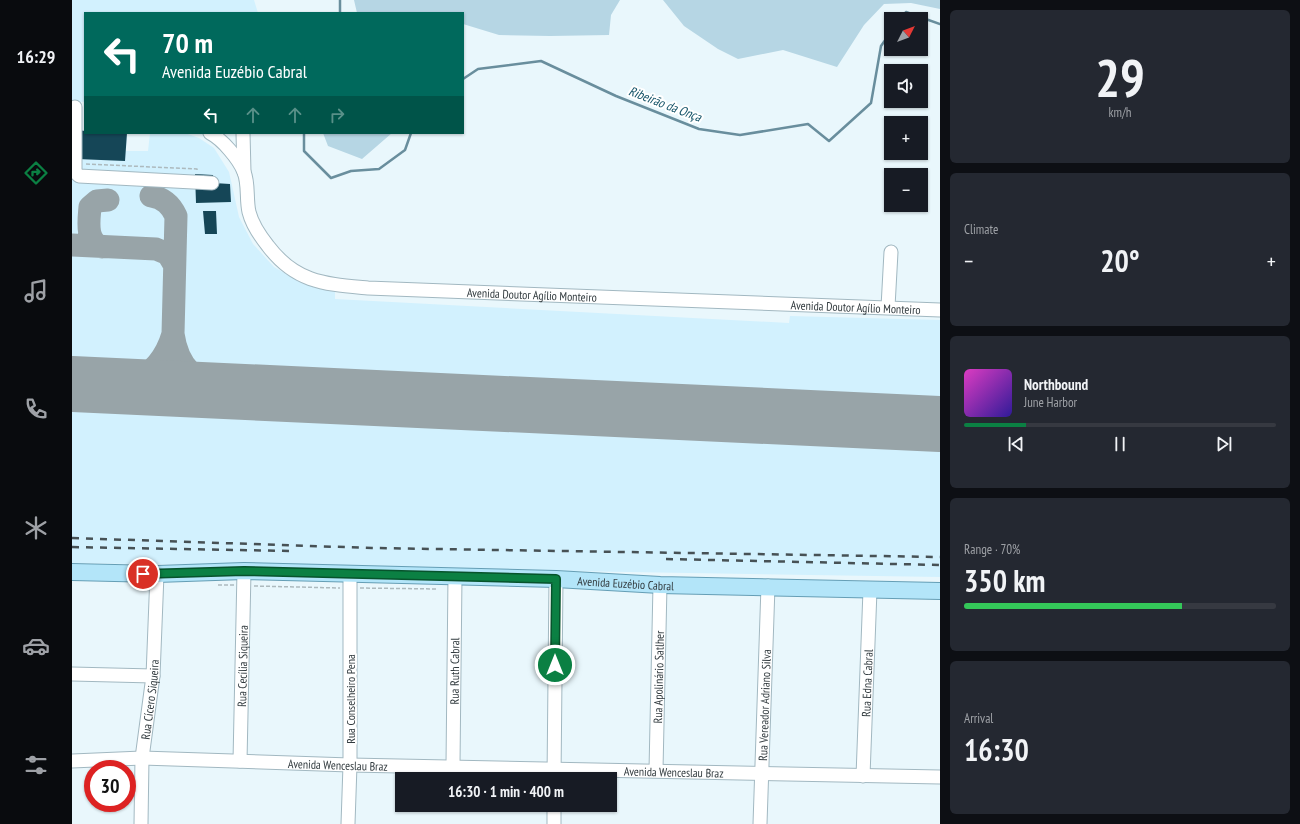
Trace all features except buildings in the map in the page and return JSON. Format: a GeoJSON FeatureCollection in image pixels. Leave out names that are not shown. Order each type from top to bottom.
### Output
{"type":"FeatureCollection","features":[{"type":"Feature","properties":{"kind":"main road","name":"Avenida Euzébio Cabral"},"geometry":{"type":"LineString","coordinates":[[72,572],[455,583],[556,579],[660,585],[768,586],[940,591]]}},
{"type":"Feature","properties":{"kind":"street"},"geometry":{"type":"LineString","coordinates":[[77,108],[74,168],[79,176],[212,182]]}},
{"type":"Feature","properties":{"kind":"street","name":"Avenida Doutor Agílio Monteiro"},"geometry":{"type":"LineString","coordinates":[[211,134],[228,148],[244,172],[249,212],[264,242],[278,259],[302,277],[330,285],[368,288],[940,310]]}},
{"type":"Feature","properties":{"kind":"street"},"geometry":{"type":"LineString","coordinates":[[243,134],[244,172]]}},
{"type":"Feature","properties":{"kind":"street"},"geometry":{"type":"LineString","coordinates":[[888,307],[891,252]]}},
{"type":"Feature","properties":{"kind":"street","name":"Rua Cícero Siqueira"},"geometry":{"type":"LineString","coordinates":[[140,824],[142,758],[153,676],[157,574]]}},
{"type":"Feature","properties":{"kind":"street","name":"Rua Cecília Siqueira"},"geometry":{"type":"LineString","coordinates":[[240,761],[244,578]]}},
{"type":"Feature","properties":{"kind":"street"},"geometry":{"type":"LineString","coordinates":[[554,772],[556,579]]}},
{"type":"Feature","properties":{"kind":"street","name":"Rua Conselheiro Pena"},"geometry":{"type":"LineString","coordinates":[[348,824],[350,764],[350,581]]}},
{"type":"Feature","properties":{"kind":"street","name":"Rua Ruth Cabral"},"geometry":{"type":"LineString","coordinates":[[453,765],[455,583]]}},
{"type":"Feature","properties":{"kind":"street","name":"Rua Apolinário Satlher"},"geometry":{"type":"LineString","coordinates":[[656,770],[660,585]]}},
{"type":"Feature","properties":{"kind":"street","name":"Rua Vereador Adriano Silva"},"geometry":{"type":"LineString","coordinates":[[760,824],[768,586]]}},
{"type":"Feature","properties":{"kind":"street","name":"Rua Edna Cabral"},"geometry":{"type":"LineString","coordinates":[[863,776],[870,590]]}},
{"type":"Feature","properties":{"kind":"street"},"geometry":{"type":"LineString","coordinates":[[72,674],[153,676]]}},
{"type":"Feature","properties":{"kind":"street","name":"Avenida Wenceslau Braz"},"geometry":{"type":"LineString","coordinates":[[72,761],[142,758],[350,764],[453,765],[541,772]]}},
{"type":"Feature","properties":{"kind":"street","name":"Avenida Wenceslau Braz"},"geometry":{"type":"LineString","coordinates":[[588,772],[656,770],[762,774],[940,777]]}},
{"type":"Feature","properties":{"kind":"street"},"geometry":{"type":"LineString","coordinates":[[554,812],[554,824]]}},
{"type":"Feature","properties":{"kind":"path"},"geometry":{"type":"LineString","coordinates":[[74,168],[197,169],[196,182]]}},
{"type":"Feature","properties":{"kind":"path"},"geometry":{"type":"LineString","coordinates":[[212,585],[244,578],[455,583]]}},
{"type":"Feature","properties":{"kind":"shaded area"},"geometry":{"type":"Polygon","coordinates":[[[72,0],[254,0],[258,12],[84,12],[84,102],[72,101],[72,0]]]}},
{"type":"Feature","properties":{"kind":"shaded area"},"geometry":{"type":"Polygon","coordinates":[[[354,0],[620,0],[611,15],[609,35],[499,35],[464,24],[464,12],[357,12],[354,0]]]}},
{"type":"Feature","properties":{"kind":"shaded area"},"geometry":{"type":"Polygon","coordinates":[[[663,0],[940,0],[940,9],[911,3],[884,4],[864,25],[837,67],[783,50],[738,59],[718,49],[684,26],[663,0]]]}},
{"type":"Feature","properties":{"kind":"shaded area"},"geometry":{"type":"Polygon","coordinates":[[[72,123],[78,130],[84,131],[84,134],[127,134],[126,151],[148,151],[150,134],[188,134],[199,138],[214,148],[229,172],[239,217],[253,244],[274,267],[304,284],[335,291],[335,299],[789,323],[790,316],[940,320],[940,577],[72,563],[72,123]]]}},
{"type":"Feature","properties":{"kind":"shaded area"},"geometry":{"type":"Polygon","coordinates":[[[323,134],[391,134],[362,159],[328,146],[323,134]]]}},
{"type":"Feature","properties":{"kind":"waterway","name":"Ribeirão da Onça"},"geometry":{"type":"LineString","coordinates":[[340,0],[340,12]]}},
{"type":"Feature","properties":{"kind":"waterway","name":"Ribeirão da Onça"},"geometry":{"type":"LineString","coordinates":[[928,20],[940,24]]}},
{"type":"Feature","properties":{"kind":"waterway","name":"Ribeirão da Onça"},"geometry":{"type":"LineString","coordinates":[[464,78],[478,69],[541,61],[616,96],[699,129],[740,135],[808,124],[829,141],[871,103],[881,46],[884,42]]}},
{"type":"Feature","properties":{"kind":"waterway","name":"Ribeirão da Onça"},"geometry":{"type":"LineString","coordinates":[[304,134],[304,151],[331,178],[351,171],[379,169],[405,150],[411,134]]}},
{"type":"Feature","properties":{"kind":"taxiway"},"geometry":{"type":"LineString","coordinates":[[102,385],[130,382],[146,375],[163,357],[173,334],[176,216],[172,209],[160,198],[151,196]]}},
{"type":"Feature","properties":{"kind":"taxiway"},"geometry":{"type":"LineString","coordinates":[[102,247],[90,236],[90,207],[97,201],[108,200]]}},
{"type":"Feature","properties":{"kind":"taxiway"},"geometry":{"type":"LineString","coordinates":[[72,245],[156,249],[168,254],[174,264]]}},
{"type":"Feature","properties":{"kind":"taxiway"},"geometry":{"type":"LineString","coordinates":[[173,334],[179,357],[190,373],[207,384],[229,391]]}},
{"type":"Feature","properties":{"kind":"runway"},"geometry":{"type":"LineString","coordinates":[[72,384],[940,424]]}},
{"type":"Feature","properties":{"kind":"railway"},"geometry":{"type":"LineString","coordinates":[[72,538],[372,548],[940,557]]}},
{"type":"Feature","properties":{"kind":"railway"},"geometry":{"type":"LineString","coordinates":[[72,547],[294,551]]}},
{"type":"Feature","properties":{"kind":"railway"},"geometry":{"type":"LineString","coordinates":[[666,559],[940,565]]}},
{"type":"Feature","properties":{"kind":"route"},"geometry":{"type":"LineString","coordinates":[[143,574],[244,571],[556,579],[555,665]]}}]}
